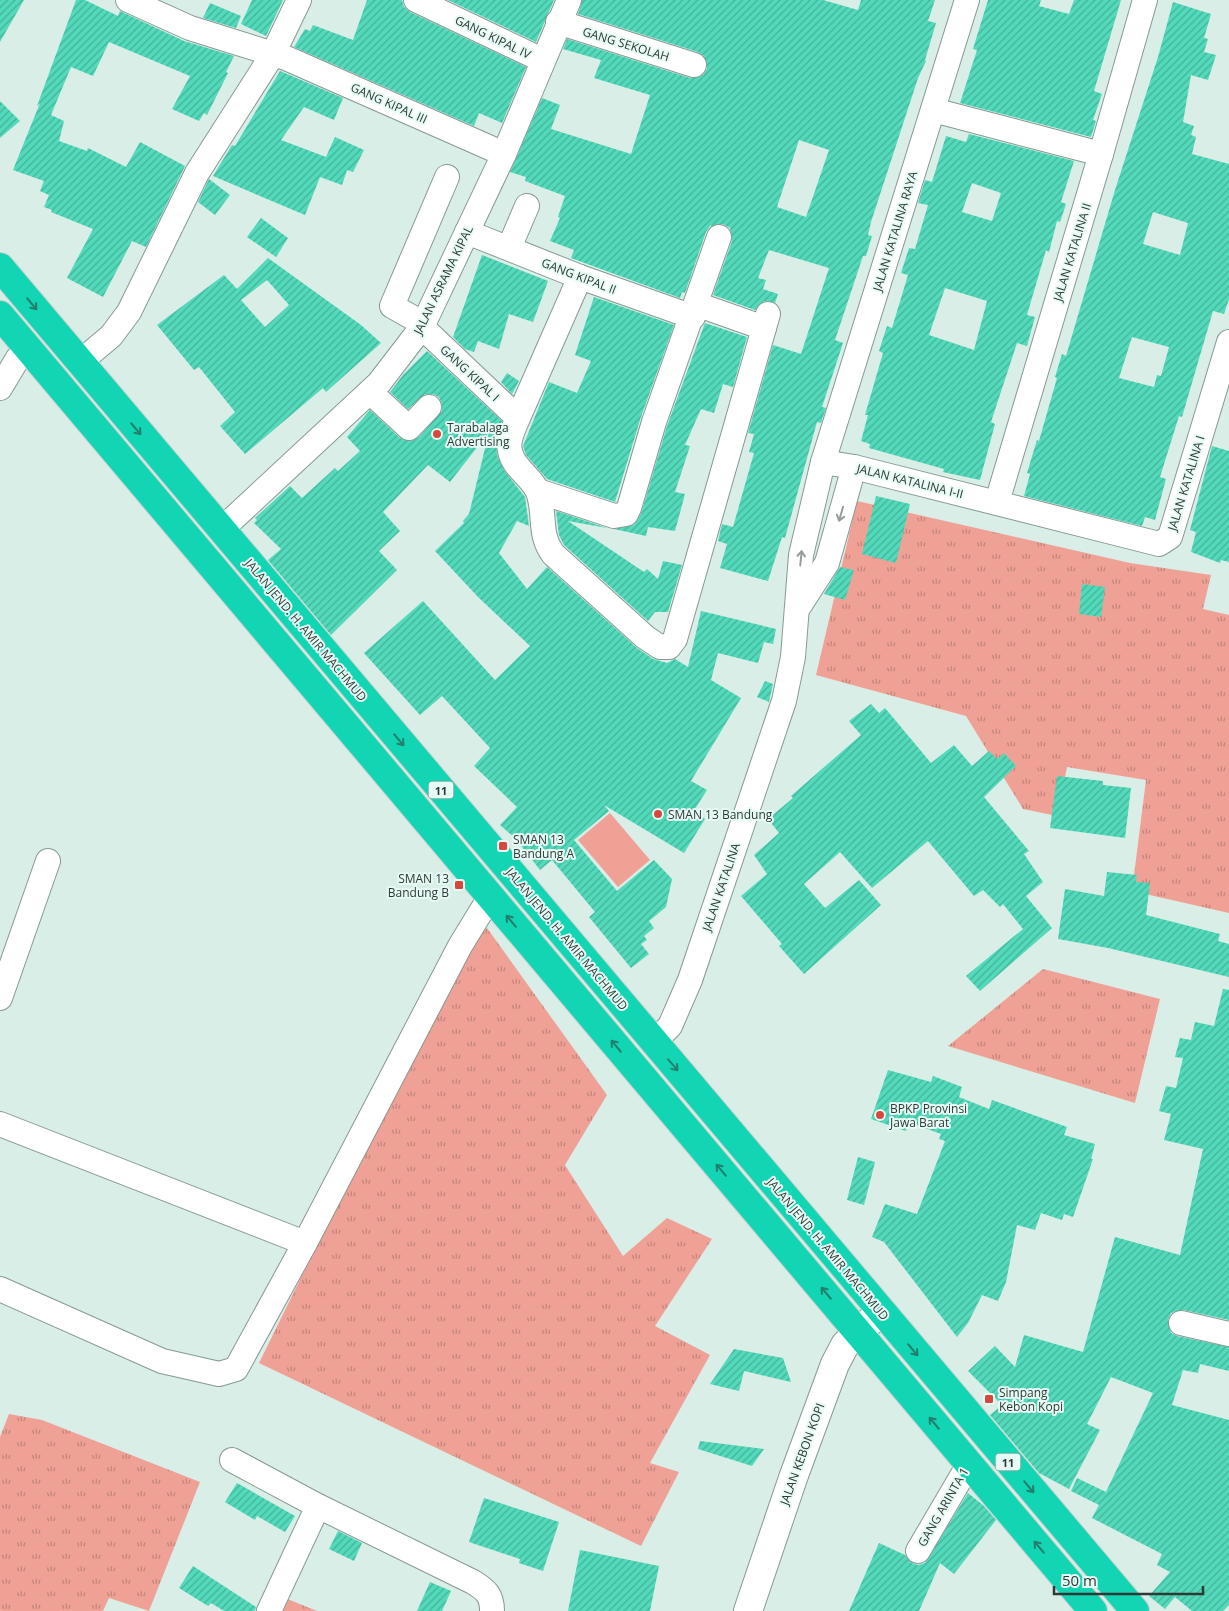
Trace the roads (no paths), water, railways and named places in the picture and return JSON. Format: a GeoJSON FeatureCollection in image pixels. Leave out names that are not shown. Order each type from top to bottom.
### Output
{"type":"FeatureCollection","features":[{"type":"Feature","properties":{"kind":"highway","name":"JALAN JEND. H. AMIR MACHMUD"},"geometry":{"type":"LineString","coordinates":[[0,267],[1134,1611]]}},
{"type":"Feature","properties":{"kind":"highway","name":"11"},"geometry":{"type":"LineString","coordinates":[[0,316],[858,1330],[968,1464],[1093,1611]]}},
{"type":"Feature","properties":{"kind":"highway"},"geometry":{"type":"LineString","coordinates":[[315,689],[339,668]]}},
{"type":"Feature","properties":{"kind":"highway"},"geometry":{"type":"LineString","coordinates":[[350,731],[374,710]]}},
{"type":"Feature","properties":{"kind":"main road","name":"JALAN KEBON KOPI"},"geometry":{"type":"LineString","coordinates":[[748,1611],[793,1478],[835,1364],[845,1345],[858,1330],[882,1312]]}},
{"type":"Feature","properties":{"kind":"street","name":"GANG KIPAL III"},"geometry":{"type":"LineString","coordinates":[[128,0],[190,28],[273,54],[504,154]]}},
{"type":"Feature","properties":{"kind":"street"},"geometry":{"type":"LineString","coordinates":[[80,362],[110,336],[129,312],[197,173],[273,54],[299,0]]}},
{"type":"Feature","properties":{"kind":"street","name":"GANG KIPAL IV"},"geometry":{"type":"LineString","coordinates":[[416,0],[542,60]]}},
{"type":"Feature","properties":{"kind":"street","name":"JALAN ASRAMA KIPAL"},"geometry":{"type":"LineString","coordinates":[[222,529],[380,384],[423,325],[504,154],[568,0]]}},
{"type":"Feature","properties":{"kind":"street","name":"JALAN KATALINA RAYA"},"geometry":{"type":"LineString","coordinates":[[823,462],[967,0]]}},
{"type":"Feature","properties":{"kind":"street","name":"JALAN KATALINA II"},"geometry":{"type":"LineString","coordinates":[[997,502],[1145,0]]}},
{"type":"Feature","properties":{"kind":"street","name":"GANG SEKOLAH"},"geometry":{"type":"LineString","coordinates":[[558,22],[694,65]]}},
{"type":"Feature","properties":{"kind":"street"},"geometry":{"type":"LineString","coordinates":[[933,110],[1101,154]]}},
{"type":"Feature","properties":{"kind":"street","name":"GANG KIPAL I"},"geometry":{"type":"LineString","coordinates":[[447,177],[392,306],[423,325],[518,418]]}},
{"type":"Feature","properties":{"kind":"street"},"geometry":{"type":"LineString","coordinates":[[509,248],[527,206]]}},
{"type":"Feature","properties":{"kind":"street","name":"GANG KIPAL II"},"geometry":{"type":"LineString","coordinates":[[467,232],[580,277],[694,311],[766,321],[675,639],[669,647],[660,647],[644,637],[553,554],[546,544],[542,533],[541,504],[538,491]]}},
{"type":"Feature","properties":{"kind":"street"},"geometry":{"type":"LineString","coordinates":[[580,277],[518,418],[509,441],[510,451],[514,462],[538,491],[614,516],[626,514],[654,422],[719,237]]}},
{"type":"Feature","properties":{"kind":"street","name":"JALAN KATALINA I"},"geometry":{"type":"LineString","coordinates":[[997,502],[1159,544],[1168,540],[1229,342]]}},
{"type":"Feature","properties":{"kind":"street"},"geometry":{"type":"LineString","coordinates":[[0,388],[18,358],[27,348]]}},
{"type":"Feature","properties":{"kind":"street"},"geometry":{"type":"LineString","coordinates":[[370,392],[409,428],[429,407]]}},
{"type":"Feature","properties":{"kind":"street","name":"JALAN KATALINA I-II"},"geometry":{"type":"LineString","coordinates":[[823,462],[854,467],[997,502]]}},
{"type":"Feature","properties":{"kind":"street","name":"JALAN KATALINA"},"geometry":{"type":"LineString","coordinates":[[653,1042],[670,1026],[690,980],[784,701],[793,657],[799,607],[801,555],[823,462]]}},
{"type":"Feature","properties":{"kind":"street","name":"JALAN KATALINA"},"geometry":{"type":"LineString","coordinates":[[799,607],[826,563],[854,467]]}},
{"type":"Feature","properties":{"kind":"street"},"geometry":{"type":"LineString","coordinates":[[0,998],[48,861]]}},
{"type":"Feature","properties":{"kind":"street"},"geometry":{"type":"LineString","coordinates":[[0,1289],[162,1361],[219,1374],[228,1373],[236,1369],[305,1243],[441,980],[473,922],[490,897]]}},
{"type":"Feature","properties":{"kind":"street"},"geometry":{"type":"LineString","coordinates":[[0,1124],[305,1243]]}},
{"type":"Feature","properties":{"kind":"street"},"geometry":{"type":"LineString","coordinates":[[1181,1323],[1229,1334]]}},
{"type":"Feature","properties":{"kind":"street"},"geometry":{"type":"LineString","coordinates":[[232,1460],[318,1506],[473,1582],[488,1591],[492,1601],[492,1611]]}},
{"type":"Feature","properties":{"kind":"street","name":"GANG ARINTA 1"},"geometry":{"type":"LineString","coordinates":[[918,1551],[968,1464]]}},
{"type":"Feature","properties":{"kind":"street"},"geometry":{"type":"LineString","coordinates":[[269,1611],[318,1506]]}},
{"type":"Feature","properties":{"kind":"place","name":"Tarabalaga Advertising"},"geometry":{"type":"Point","coordinates":[437,434]}},
{"type":"Feature","properties":{"kind":"place","name":"SMAN 13 Bandung"},"geometry":{"type":"Point","coordinates":[658,814]}},
{"type":"Feature","properties":{"kind":"place","name":"SMAN 13 Bandung A"},"geometry":{"type":"Point","coordinates":[503,846]}},
{"type":"Feature","properties":{"kind":"place","name":"SMAN 13 Bandung B"},"geometry":{"type":"Point","coordinates":[459,885]}},
{"type":"Feature","properties":{"kind":"place","name":"BPKP Provinsi Jawa Barat"},"geometry":{"type":"Point","coordinates":[880,1115]}},
{"type":"Feature","properties":{"kind":"place","name":"Simpang Kebon Kopi"},"geometry":{"type":"Point","coordinates":[989,1399]}}]}
